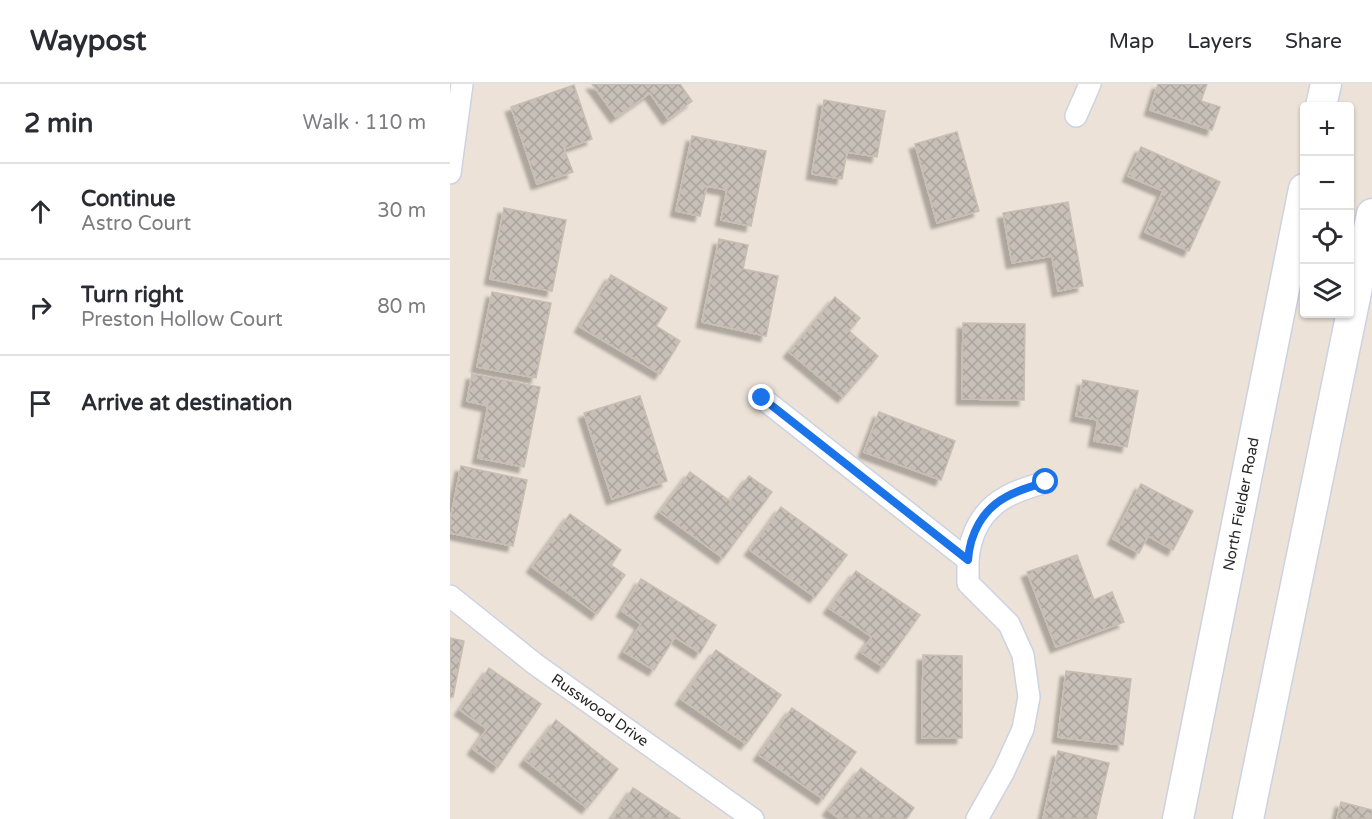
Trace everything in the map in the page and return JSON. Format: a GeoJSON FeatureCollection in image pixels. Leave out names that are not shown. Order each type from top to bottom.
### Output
{"type":"FeatureCollection","features":[{"type":"Feature","properties":{"kind":"main road"},"geometry":{"type":"LineString","coordinates":[[1322,102],[1326,84]]}},
{"type":"Feature","properties":{"kind":"main road","name":"North Fielder Road"},"geometry":{"type":"LineString","coordinates":[[1178,819],[1301,210]]}},
{"type":"Feature","properties":{"kind":"main road"},"geometry":{"type":"LineString","coordinates":[[1248,819],[1372,214]]}},
{"type":"Feature","properties":{"kind":"street"},"geometry":{"type":"LineString","coordinates":[[450,173],[462,84]]}},
{"type":"Feature","properties":{"kind":"street"},"geometry":{"type":"LineString","coordinates":[[1076,116],[1090,84]]}},
{"type":"Feature","properties":{"kind":"street"},"geometry":{"type":"LineString","coordinates":[[762,398],[968,560]]}},
{"type":"Feature","properties":{"kind":"street"},"geometry":{"type":"LineString","coordinates":[[977,819],[1004,771],[1023,729],[1029,697],[1023,655],[1009,624],[968,583],[969,543],[989,510],[1006,497],[1046,482]]}},
{"type":"Feature","properties":{"kind":"street","name":"Russwood Drive"},"geometry":{"type":"LineString","coordinates":[[450,596],[535,664],[753,819]]}},
{"type":"Feature","properties":{"kind":"building"},"geometry":{"type":"Polygon","coordinates":[[[592,84],[680,84],[692,101],[668,119],[650,93],[616,117],[592,84]]]}},
{"type":"Feature","properties":{"kind":"building"},"geometry":{"type":"Polygon","coordinates":[[[1158,84],[1207,84],[1201,101],[1220,107],[1212,130],[1150,110],[1158,84]]]}},
{"type":"Feature","properties":{"kind":"building"},"geometry":{"type":"Polygon","coordinates":[[[574,85],[592,139],[564,149],[573,172],[537,184],[511,107],[574,85]]]}},
{"type":"Feature","properties":{"kind":"building"},"geometry":{"type":"Polygon","coordinates":[[[824,100],[885,111],[877,157],[847,152],[842,179],[812,174],[824,100]]]}},
{"type":"Feature","properties":{"kind":"building"},"geometry":{"type":"Polygon","coordinates":[[[957,132],[979,211],[937,223],[915,144],[957,132]]]}},
{"type":"Feature","properties":{"kind":"building"},"geometry":{"type":"Polygon","coordinates":[[[692,136],[766,151],[751,226],[721,220],[727,190],[707,186],[700,216],[676,211],[692,136]]]}},
{"type":"Feature","properties":{"kind":"building"},"geometry":{"type":"Polygon","coordinates":[[[1141,147],[1220,182],[1189,251],[1145,232],[1163,191],[1128,176],[1141,147]]]}},
{"type":"Feature","properties":{"kind":"building"},"geometry":{"type":"Polygon","coordinates":[[[1068,202],[1083,286],[1058,291],[1052,256],[1012,263],[1003,213],[1068,202]]]}},
{"type":"Feature","properties":{"kind":"building"},"geometry":{"type":"Polygon","coordinates":[[[504,208],[566,220],[552,291],[490,279],[504,208]]]}},
{"type":"Feature","properties":{"kind":"building"},"geometry":{"type":"Polygon","coordinates":[[[719,239],[748,245],[743,269],[778,276],[766,336],[702,322],[719,239]]]}},
{"type":"Feature","properties":{"kind":"building"},"geometry":{"type":"Polygon","coordinates":[[[611,275],[667,308],[656,326],[680,341],[660,374],[580,327],[611,275]]]}},
{"type":"Feature","properties":{"kind":"building"},"geometry":{"type":"Polygon","coordinates":[[[492,292],[551,303],[536,378],[477,367],[492,292]]]}},
{"type":"Feature","properties":{"kind":"building"},"geometry":{"type":"Polygon","coordinates":[[[835,297],[860,318],[849,331],[878,356],[843,397],[789,352],[835,297]]]}},
{"type":"Feature","properties":{"kind":"building"},"geometry":{"type":"Polygon","coordinates":[[[963,323],[1025,324],[1024,400],[962,399],[963,323]]]}},
{"type":"Feature","properties":{"kind":"building"},"geometry":{"type":"Polygon","coordinates":[[[472,374],[540,387],[524,467],[478,458],[488,406],[467,401],[472,374]]]}},
{"type":"Feature","properties":{"kind":"building"},"geometry":{"type":"Polygon","coordinates":[[[1083,380],[1138,391],[1127,447],[1094,441],[1098,420],[1076,416],[1083,380]]]}},
{"type":"Feature","properties":{"kind":"building"},"geometry":{"type":"Polygon","coordinates":[[[640,396],[667,481],[612,499],[584,413],[640,396]]]}},
{"type":"Feature","properties":{"kind":"building"},"geometry":{"type":"Polygon","coordinates":[[[879,412],[955,441],[941,480],[864,452],[879,412]]]}},
{"type":"Feature","properties":{"kind":"building"},"geometry":{"type":"Polygon","coordinates":[[[461,466],[527,480],[513,546],[450,533],[450,521],[461,466]]]}},
{"type":"Feature","properties":{"kind":"building"},"geometry":{"type":"Polygon","coordinates":[[[690,472],[730,501],[749,476],[772,492],[723,558],[660,512],[690,472]]]}},
{"type":"Feature","properties":{"kind":"building"},"geometry":{"type":"Polygon","coordinates":[[[1141,484],[1193,511],[1173,550],[1148,536],[1139,553],[1113,539],[1141,484]]]}},
{"type":"Feature","properties":{"kind":"building"},"geometry":{"type":"Polygon","coordinates":[[[781,507],[847,555],[815,597],[750,550],[781,507]]]}},
{"type":"Feature","properties":{"kind":"building"},"geometry":{"type":"Polygon","coordinates":[[[570,514],[621,550],[611,565],[625,575],[597,614],[532,567],[570,514]]]}},
{"type":"Feature","properties":{"kind":"building"},"geometry":{"type":"Polygon","coordinates":[[[1077,555],[1094,600],[1112,592],[1124,622],[1056,647],[1027,572],[1077,555]]]}},
{"type":"Feature","properties":{"kind":"building"},"geometry":{"type":"Polygon","coordinates":[[[856,571],[920,615],[883,667],[861,652],[872,637],[829,608],[856,571]]]}},
{"type":"Feature","properties":{"kind":"building"},"geometry":{"type":"Polygon","coordinates":[[[641,579],[716,625],[700,653],[675,637],[654,670],[624,652],[641,624],[622,611],[641,579]]]}},
{"type":"Feature","properties":{"kind":"building"},"geometry":{"type":"Polygon","coordinates":[[[450,638],[464,641],[453,697],[450,697],[450,638]]]}},
{"type":"Feature","properties":{"kind":"building"},"geometry":{"type":"Polygon","coordinates":[[[716,650],[781,695],[746,744],[681,699],[716,650]]]}},
{"type":"Feature","properties":{"kind":"building"},"geometry":{"type":"Polygon","coordinates":[[[923,655],[962,656],[962,738],[922,738],[923,655]]]}},
{"type":"Feature","properties":{"kind":"building"},"geometry":{"type":"Polygon","coordinates":[[[489,668],[541,704],[498,767],[473,749],[487,729],[460,710],[489,668]]]}},
{"type":"Feature","properties":{"kind":"building"},"geometry":{"type":"Polygon","coordinates":[[[1066,671],[1131,679],[1123,745],[1058,737],[1066,671]]]}},
{"type":"Feature","properties":{"kind":"building"},"geometry":{"type":"Polygon","coordinates":[[[792,708],[856,752],[823,799],[759,755],[792,708]]]}},
{"type":"Feature","properties":{"kind":"building"},"geometry":{"type":"Polygon","coordinates":[[[556,720],[618,769],[587,808],[525,760],[556,720]]]}},
{"type":"Feature","properties":{"kind":"building"},"geometry":{"type":"Polygon","coordinates":[[[1058,751],[1109,763],[1096,819],[1043,819],[1058,751]]]}},
{"type":"Feature","properties":{"kind":"building"},"geometry":{"type":"Polygon","coordinates":[[[861,768],[914,808],[906,819],[840,819],[828,810],[861,768]]]}},
{"type":"Feature","properties":{"kind":"building"},"geometry":{"type":"Polygon","coordinates":[[[633,788],[680,819],[612,819],[633,788]]]}},
{"type":"Feature","properties":{"kind":"building"},"geometry":{"type":"Polygon","coordinates":[[[1341,802],[1372,810],[1372,819],[1337,819],[1341,802]]]}},
{"type":"Feature","properties":{"kind":"route"},"geometry":{"type":"LineString","coordinates":[[762,398],[968,560],[969,543],[989,510],[1006,497],[1046,482]]}}]}
